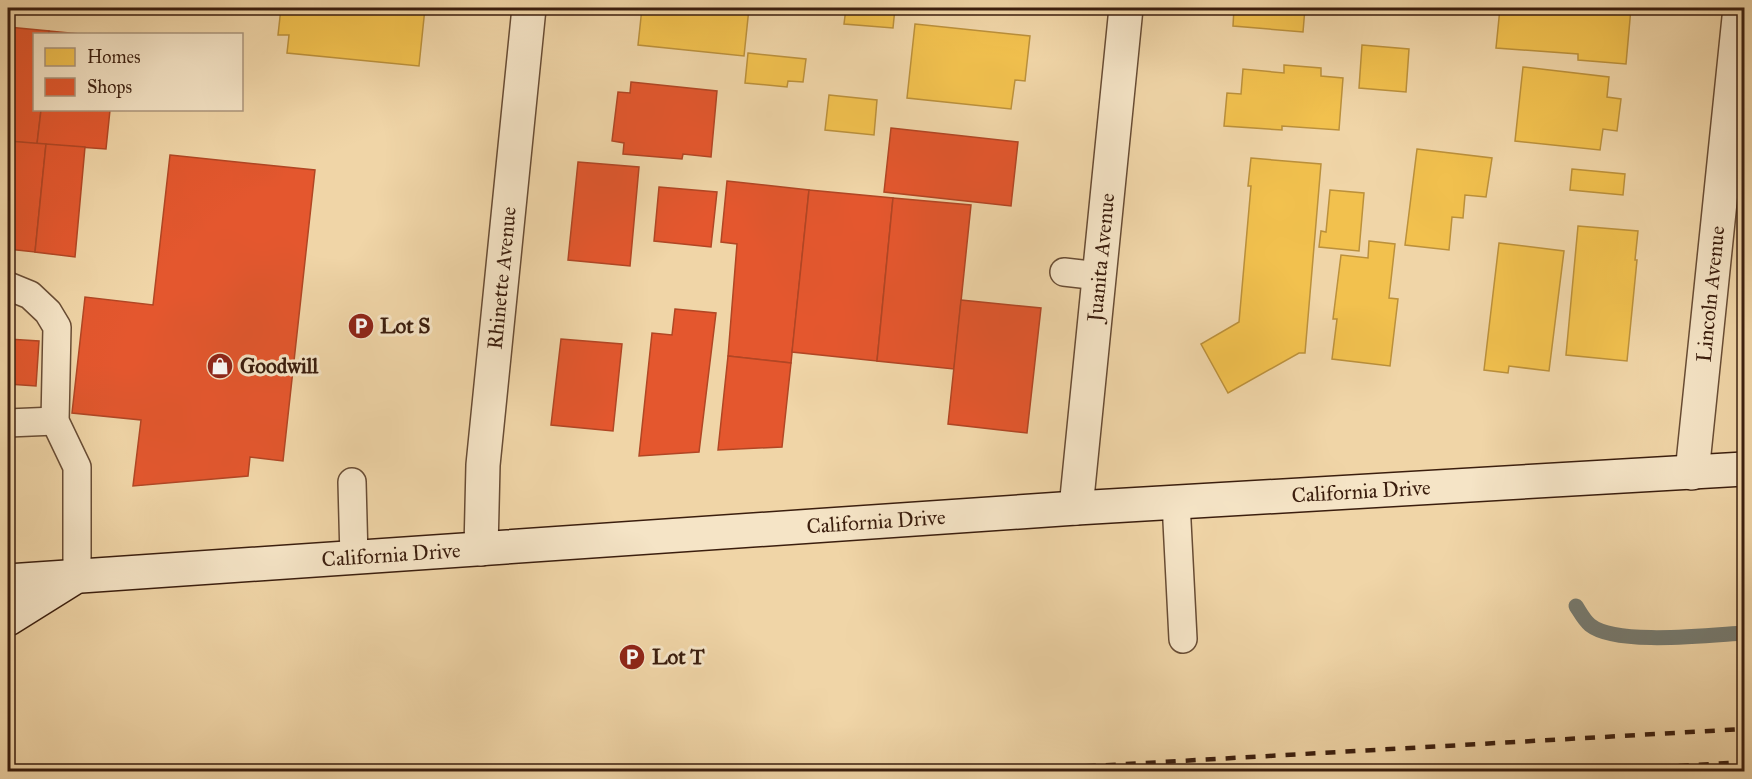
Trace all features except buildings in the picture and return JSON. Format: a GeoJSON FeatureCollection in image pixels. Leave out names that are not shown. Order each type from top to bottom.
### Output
{"type":"FeatureCollection","features":[{"type":"Feature","properties":{"kind":"street","name":"Rhinette Avenue"},"geometry":{"type":"LineString","coordinates":[[482,549],[483,465],[529,8]]}},
{"type":"Feature","properties":{"kind":"street","name":"Juanita Avenue"},"geometry":{"type":"LineString","coordinates":[[1076,508],[1126,8]]}},
{"type":"Feature","properties":{"kind":"street","name":"Lincoln Avenue"},"geometry":{"type":"LineString","coordinates":[[1692,472],[1740,8]]}},
{"type":"Feature","properties":{"kind":"street","name":"California Drive"},"geometry":{"type":"LineString","coordinates":[[8,581],[1076,508],[1744,469]]}},
{"type":"Feature","properties":{"kind":"street"},"geometry":{"type":"LineString","coordinates":[[8,619],[77,576]]}},
{"type":"Feature","properties":{"kind":"lane"},"geometry":{"type":"LineString","coordinates":[[1064,272],[1099,276]]}},
{"type":"Feature","properties":{"kind":"lane"},"geometry":{"type":"LineString","coordinates":[[8,286],[30,295],[48,312],[57,327],[55,421],[77,467],[77,576]]}},
{"type":"Feature","properties":{"kind":"lane"},"geometry":{"type":"LineString","coordinates":[[8,423],[55,421]]}},
{"type":"Feature","properties":{"kind":"lane"},"geometry":{"type":"LineString","coordinates":[[352,482],[354,558]]}},
{"type":"Feature","properties":{"kind":"lane"},"geometry":{"type":"LineString","coordinates":[[1176,502],[1183,639]]}},
{"type":"Feature","properties":{"kind":"waterway"},"geometry":{"type":"LineString","coordinates":[[1576,606],[1590,625],[1620,635],[1664,638],[1744,633]]}},
{"type":"Feature","properties":{"kind":"railway"},"geometry":{"type":"LineString","coordinates":[[986,772],[1744,729]]}},
{"type":"Feature","properties":{"kind":"railway"},"geometry":{"type":"LineString","coordinates":[[1579,772],[1744,762]]}},
{"type":"Feature","properties":{"kind":"place","name":"Lot S"},"geometry":{"type":"Point","coordinates":[361,326]}},
{"type":"Feature","properties":{"kind":"place","name":"Goodwill"},"geometry":{"type":"Point","coordinates":[220,366]}},
{"type":"Feature","properties":{"kind":"place","name":"Lot T"},"geometry":{"type":"Point","coordinates":[632,657]}}]}
